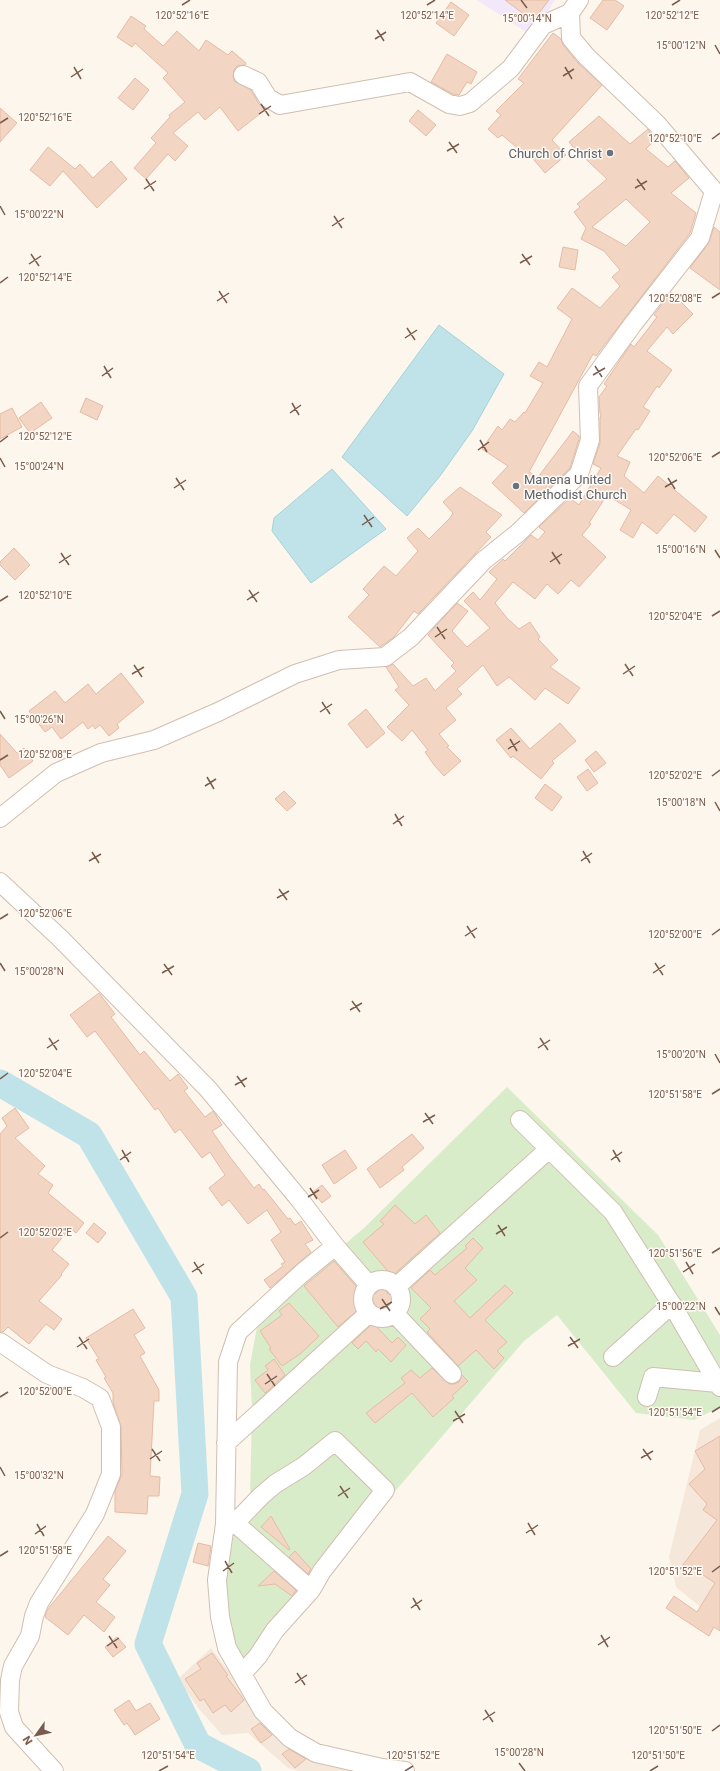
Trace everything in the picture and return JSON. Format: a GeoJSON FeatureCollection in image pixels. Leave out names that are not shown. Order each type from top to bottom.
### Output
{"type":"FeatureCollection","features":[{"type":"Feature","properties":{"kind":"street"},"geometry":{"type":"LineString","coordinates":[[243,75],[258,82],[268,98],[280,105],[410,82],[449,104],[460,106],[470,103],[512,68],[543,25],[575,6]]}},
{"type":"Feature","properties":{"kind":"street"},"geometry":{"type":"LineString","coordinates":[[0,818],[56,773],[101,753],[154,740],[218,712],[295,674],[339,660],[385,657],[411,637],[483,561],[518,533],[579,474],[590,440],[588,386],[633,324],[700,238],[714,191],[657,124],[586,56],[571,38],[575,6]]}},
{"type":"Feature","properties":{"kind":"street"},"geometry":{"type":"LineString","coordinates":[[0,882],[60,938],[208,1089],[300,1200],[335,1246],[369,1285]]}},
{"type":"Feature","properties":{"kind":"street"},"geometry":{"type":"LineString","coordinates":[[520,1120],[612,1212],[672,1304],[719,1385]]}},
{"type":"Feature","properties":{"kind":"street"},"geometry":{"type":"LineString","coordinates":[[396,1287],[549,1149]]}},
{"type":"Feature","properties":{"kind":"street"},"geometry":{"type":"LineString","coordinates":[[335,1246],[301,1274],[238,1332],[228,1362],[226,1443],[230,1523],[217,1580],[220,1617],[227,1648],[263,1711],[290,1738],[316,1753],[382,1768],[405,1771]]}},
{"type":"Feature","properties":{"kind":"street"},"geometry":{"type":"LineString","coordinates":[[383,1280],[390,1282],[396,1287],[400,1293],[401,1300],[399,1307],[394,1313],[382,1318],[369,1313],[364,1306],[363,1299],[365,1291],[369,1285],[376,1281],[383,1280]]}},
{"type":"Feature","properties":{"kind":"street"},"geometry":{"type":"LineString","coordinates":[[612,1357],[672,1304]]}},
{"type":"Feature","properties":{"kind":"street"},"geometry":{"type":"LineString","coordinates":[[226,1443],[369,1313]]}},
{"type":"Feature","properties":{"kind":"street"},"geometry":{"type":"LineString","coordinates":[[394,1313],[452,1374]]}},
{"type":"Feature","properties":{"kind":"street"},"geometry":{"type":"LineString","coordinates":[[0,1342],[47,1374],[82,1388],[100,1398],[111,1427],[111,1474],[95,1514],[39,1603],[34,1616],[30,1636],[13,1666],[10,1680],[9,1712],[14,1727],[54,1771]]}},
{"type":"Feature","properties":{"kind":"street"},"geometry":{"type":"LineString","coordinates":[[647,1397],[653,1377],[719,1385]]}},
{"type":"Feature","properties":{"kind":"street"},"geometry":{"type":"LineString","coordinates":[[230,1523],[275,1484],[304,1466],[335,1440],[385,1490],[322,1571],[311,1590],[275,1630],[258,1656],[242,1674]]}},
{"type":"Feature","properties":{"kind":"street"},"geometry":{"type":"LineString","coordinates":[[230,1523],[311,1590]]}},
{"type":"Feature","properties":{"kind":"shaded area"},"geometry":{"type":"Polygon","coordinates":[[[477,0],[555,0],[532,36],[477,0]]]}},
{"type":"Feature","properties":{"kind":"shaded area"},"geometry":{"type":"Polygon","coordinates":[[[720,1418],[720,1623],[676,1587],[669,1557],[700,1430],[720,1418]]]}},
{"type":"Feature","properties":{"kind":"shaded area"},"geometry":{"type":"Polygon","coordinates":[[[211,1648],[278,1736],[385,1771],[298,1771],[288,1768],[248,1733],[222,1735],[199,1709],[183,1686],[180,1677],[211,1648]]]}},
{"type":"Feature","properties":{"kind":"green space"},"geometry":{"type":"Polygon","coordinates":[[[507,1087],[658,1235],[720,1335],[720,1407],[694,1420],[636,1413],[557,1315],[524,1341],[397,1489],[252,1674],[232,1645],[222,1586],[235,1531],[250,1498],[252,1409],[250,1365],[257,1327],[325,1261],[364,1228],[507,1087]]]}},
{"type":"Feature","properties":{"kind":"water"},"geometry":{"type":"Polygon","coordinates":[[[439,325],[504,374],[472,431],[440,476],[407,516],[342,457],[439,325]]]}},
{"type":"Feature","properties":{"kind":"water"},"geometry":{"type":"Polygon","coordinates":[[[332,469],[386,529],[311,583],[272,531],[274,518],[332,469]]]}},
{"type":"Feature","properties":{"kind":"building"},"geometry":{"type":"Polygon","coordinates":[[[505,0],[549,0],[533,21],[505,0]]]}},
{"type":"Feature","properties":{"kind":"building"},"geometry":{"type":"Polygon","coordinates":[[[603,0],[615,0],[624,6],[607,30],[590,18],[603,0]]]}},
{"type":"Feature","properties":{"kind":"building"},"geometry":{"type":"Polygon","coordinates":[[[451,2],[469,15],[454,36],[436,23],[451,2]]]}},
{"type":"Feature","properties":{"kind":"building"},"geometry":{"type":"Polygon","coordinates":[[[131,16],[146,26],[144,29],[163,46],[177,31],[199,51],[206,40],[228,55],[232,51],[246,63],[245,65],[237,66],[234,70],[234,81],[251,90],[259,104],[266,109],[238,131],[220,107],[205,120],[198,112],[173,133],[188,146],[175,161],[168,154],[146,179],[134,168],[156,143],[151,138],[170,117],[169,115],[185,102],[163,78],[168,73],[135,43],[132,47],[117,37],[131,16]]]}},
{"type":"Feature","properties":{"kind":"building"},"geometry":{"type":"Polygon","coordinates":[[[553,33],[561,39],[563,45],[578,63],[602,85],[552,140],[566,155],[545,173],[529,154],[527,156],[502,135],[498,138],[488,129],[501,115],[496,111],[524,83],[518,79],[553,33]]]}},
{"type":"Feature","properties":{"kind":"building"},"geometry":{"type":"Polygon","coordinates":[[[447,54],[477,72],[471,84],[467,82],[459,95],[453,94],[431,82],[447,54]]]}},
{"type":"Feature","properties":{"kind":"building"},"geometry":{"type":"Polygon","coordinates":[[[135,78],[149,90],[133,110],[118,98],[135,78]]]}},
{"type":"Feature","properties":{"kind":"building"},"geometry":{"type":"Polygon","coordinates":[[[0,108],[17,123],[0,142],[0,108]]]}},
{"type":"Feature","properties":{"kind":"building"},"geometry":{"type":"Polygon","coordinates":[[[418,110],[436,125],[426,136],[409,121],[418,110]]]}},
{"type":"Feature","properties":{"kind":"building"},"geometry":{"type":"Polygon","coordinates":[[[599,116],[630,144],[648,129],[656,139],[646,149],[668,167],[675,161],[689,178],[671,193],[696,213],[690,233],[596,356],[593,354],[529,472],[538,477],[573,431],[579,436],[579,439],[570,468],[524,513],[492,483],[508,466],[482,449],[498,426],[502,430],[510,419],[515,422],[524,412],[525,413],[543,383],[530,376],[539,362],[547,367],[572,319],[557,308],[572,288],[600,308],[620,286],[612,277],[620,270],[604,251],[581,239],[586,228],[574,212],[580,207],[577,204],[607,179],[569,142],[599,116]],[[626,199],[592,227],[626,246],[650,222],[626,199]]]}},
{"type":"Feature","properties":{"kind":"building"},"geometry":{"type":"Polygon","coordinates":[[[48,147],[75,169],[80,164],[93,178],[111,161],[127,179],[97,208],[63,171],[50,186],[30,170],[48,147]]]}},
{"type":"Feature","properties":{"kind":"building"},"geometry":{"type":"Polygon","coordinates":[[[714,227],[720,232],[720,290],[690,268],[708,244],[714,227]]]}},
{"type":"Feature","properties":{"kind":"building"},"geometry":{"type":"Polygon","coordinates":[[[563,247],[578,250],[575,270],[559,267],[563,247]]]}},
{"type":"Feature","properties":{"kind":"building"},"geometry":{"type":"Polygon","coordinates":[[[671,292],[693,314],[673,334],[667,327],[647,351],[672,370],[659,388],[657,386],[643,407],[650,411],[638,430],[636,429],[617,456],[630,462],[624,476],[644,493],[658,476],[707,517],[695,532],[674,514],[657,534],[642,522],[633,538],[620,530],[631,510],[607,495],[589,523],[591,524],[582,535],[606,557],[579,587],[571,580],[558,594],[547,584],[535,599],[513,582],[495,603],[507,618],[519,629],[530,622],[540,637],[538,639],[558,660],[550,667],[580,688],[568,704],[545,688],[535,700],[509,677],[497,686],[483,665],[457,689],[462,694],[446,708],[456,720],[439,734],[449,746],[447,747],[461,761],[444,776],[434,765],[425,752],[428,750],[412,730],[402,741],[387,727],[409,705],[395,690],[399,687],[386,667],[393,664],[413,686],[426,678],[435,691],[456,671],[451,666],[454,663],[428,635],[434,628],[457,603],[468,611],[452,631],[467,647],[490,628],[464,601],[473,592],[480,600],[497,579],[489,572],[503,559],[505,561],[531,535],[538,540],[545,532],[539,527],[570,498],[579,505],[601,468],[593,464],[600,443],[601,415],[599,397],[607,386],[604,384],[631,344],[634,347],[657,317],[654,315],[671,292]]]}},
{"type":"Feature","properties":{"kind":"building"},"geometry":{"type":"Polygon","coordinates":[[[86,398],[103,406],[97,420],[80,412],[86,398]]]}},
{"type":"Feature","properties":{"kind":"building"},"geometry":{"type":"Polygon","coordinates":[[[41,402],[52,418],[30,433],[19,418],[41,402]]]}},
{"type":"Feature","properties":{"kind":"building"},"geometry":{"type":"Polygon","coordinates":[[[12,408],[22,427],[0,439],[0,414],[12,408]]]}},
{"type":"Feature","properties":{"kind":"building"},"geometry":{"type":"Polygon","coordinates":[[[460,487],[502,515],[486,532],[491,537],[418,614],[414,611],[394,637],[380,647],[348,617],[369,595],[363,589],[384,566],[396,576],[418,551],[407,538],[418,528],[429,539],[450,518],[453,513],[443,502],[460,487]]]}},
{"type":"Feature","properties":{"kind":"building"},"geometry":{"type":"Polygon","coordinates":[[[14,548],[30,565],[15,580],[0,565],[0,562],[14,548]]]}},
{"type":"Feature","properties":{"kind":"building"},"geometry":{"type":"Polygon","coordinates":[[[121,673],[144,702],[117,724],[119,728],[109,736],[100,725],[95,729],[93,725],[88,729],[83,722],[61,739],[52,727],[45,732],[29,711],[55,691],[65,703],[88,684],[96,694],[121,673]]]}},
{"type":"Feature","properties":{"kind":"building"},"geometry":{"type":"Polygon","coordinates":[[[366,709],[385,733],[367,748],[348,724],[366,709]]]}},
{"type":"Feature","properties":{"kind":"building"},"geometry":{"type":"Polygon","coordinates":[[[560,723],[576,741],[552,761],[554,763],[541,779],[513,756],[511,758],[496,740],[511,728],[530,749],[560,723]]]}},
{"type":"Feature","properties":{"kind":"building"},"geometry":{"type":"Polygon","coordinates":[[[0,734],[17,753],[24,748],[33,761],[9,778],[0,765],[0,734]]]}},
{"type":"Feature","properties":{"kind":"building"},"geometry":{"type":"Polygon","coordinates":[[[596,751],[606,763],[594,772],[585,760],[596,751]]]}},
{"type":"Feature","properties":{"kind":"building"},"geometry":{"type":"Polygon","coordinates":[[[588,769],[598,783],[587,791],[577,777],[588,769]]]}},
{"type":"Feature","properties":{"kind":"building"},"geometry":{"type":"Polygon","coordinates":[[[545,784],[562,797],[552,811],[535,798],[545,784]]]}},
{"type":"Feature","properties":{"kind":"building"},"geometry":{"type":"Polygon","coordinates":[[[284,791],[296,803],[287,811],[275,799],[284,791]]]}},
{"type":"Feature","properties":{"kind":"building"},"geometry":{"type":"Polygon","coordinates":[[[99,993],[115,1014],[111,1017],[140,1055],[144,1051],[170,1081],[178,1074],[188,1088],[184,1091],[205,1117],[213,1111],[222,1125],[212,1131],[254,1188],[259,1184],[288,1219],[290,1218],[295,1225],[301,1221],[313,1240],[305,1244],[311,1252],[270,1288],[264,1280],[283,1266],[281,1264],[285,1262],[271,1240],[281,1232],[267,1210],[248,1224],[229,1200],[222,1206],[209,1188],[225,1175],[210,1152],[202,1158],[180,1129],[175,1133],[158,1108],[155,1110],[95,1031],[87,1037],[70,1015],[99,993]]]}},
{"type":"Feature","properties":{"kind":"building"},"geometry":{"type":"Polygon","coordinates":[[[15,1108],[29,1128],[15,1138],[45,1166],[38,1174],[53,1185],[48,1193],[84,1223],[76,1233],[70,1228],[52,1250],[69,1264],[61,1274],[62,1275],[39,1301],[62,1319],[54,1330],[46,1324],[29,1344],[8,1327],[3,1332],[0,1332],[0,1134],[7,1126],[2,1118],[15,1108]]]}},
{"type":"Feature","properties":{"kind":"building"},"geometry":{"type":"Polygon","coordinates":[[[412,1134],[424,1148],[402,1167],[404,1170],[380,1188],[367,1169],[412,1134]]]}},
{"type":"Feature","properties":{"kind":"building"},"geometry":{"type":"Polygon","coordinates":[[[345,1150],[357,1168],[334,1184],[322,1165],[345,1150]]]}},
{"type":"Feature","properties":{"kind":"building"},"geometry":{"type":"Polygon","coordinates":[[[322,1185],[331,1196],[322,1203],[313,1192],[322,1185]]]}},
{"type":"Feature","properties":{"kind":"building"},"geometry":{"type":"Polygon","coordinates":[[[395,1205],[415,1224],[426,1215],[440,1233],[392,1276],[363,1242],[384,1224],[380,1221],[395,1205]]]}},
{"type":"Feature","properties":{"kind":"building"},"geometry":{"type":"Polygon","coordinates":[[[94,1223],[106,1233],[98,1243],[86,1233],[94,1223]]]}},
{"type":"Feature","properties":{"kind":"building"},"geometry":{"type":"Polygon","coordinates":[[[473,1238],[483,1248],[465,1268],[477,1280],[454,1301],[470,1318],[505,1285],[513,1293],[485,1320],[507,1342],[497,1351],[504,1358],[494,1369],[476,1350],[458,1366],[427,1332],[430,1329],[420,1319],[431,1308],[411,1288],[430,1270],[435,1275],[467,1248],[465,1246],[473,1238]]]}},
{"type":"Feature","properties":{"kind":"building"},"geometry":{"type":"Polygon","coordinates":[[[334,1261],[361,1292],[366,1295],[376,1293],[379,1289],[379,1283],[391,1278],[386,1283],[386,1290],[388,1294],[397,1297],[397,1303],[387,1305],[384,1314],[379,1315],[379,1310],[376,1306],[372,1303],[366,1303],[338,1327],[304,1286],[334,1261]]]}},
{"type":"Feature","properties":{"kind":"building"},"geometry":{"type":"Polygon","coordinates":[[[289,1303],[319,1336],[300,1354],[282,1366],[269,1349],[271,1348],[260,1331],[282,1315],[279,1311],[289,1303]]]}},
{"type":"Feature","properties":{"kind":"building"},"geometry":{"type":"Polygon","coordinates":[[[133,1309],[145,1328],[134,1335],[145,1353],[140,1356],[159,1390],[159,1401],[154,1401],[150,1476],[160,1477],[159,1496],[148,1496],[147,1514],[115,1512],[115,1491],[122,1474],[121,1427],[113,1402],[113,1393],[96,1360],[99,1359],[86,1338],[133,1309]]]}},
{"type":"Feature","properties":{"kind":"building"},"geometry":{"type":"Polygon","coordinates":[[[373,1323],[392,1343],[398,1337],[406,1345],[391,1362],[378,1349],[376,1352],[366,1341],[358,1349],[352,1343],[373,1323]]]}},
{"type":"Feature","properties":{"kind":"building"},"geometry":{"type":"Polygon","coordinates":[[[274,1359],[285,1375],[265,1393],[255,1380],[268,1370],[265,1366],[274,1359]]]}},
{"type":"Feature","properties":{"kind":"building"},"geometry":{"type":"Polygon","coordinates":[[[432,1368],[449,1384],[459,1382],[462,1375],[468,1381],[452,1396],[454,1398],[433,1417],[412,1393],[375,1423],[366,1413],[405,1383],[401,1378],[411,1370],[420,1378],[432,1368]]]}},
{"type":"Feature","properties":{"kind":"building"},"geometry":{"type":"Polygon","coordinates":[[[720,1436],[720,1631],[714,1627],[709,1636],[666,1608],[674,1596],[697,1612],[715,1583],[694,1569],[691,1573],[682,1566],[717,1520],[703,1510],[707,1504],[689,1484],[705,1469],[695,1451],[720,1436]]]}},
{"type":"Feature","properties":{"kind":"building"},"geometry":{"type":"Polygon","coordinates":[[[271,1516],[290,1549],[289,1550],[261,1527],[271,1516]]]}},
{"type":"Feature","properties":{"kind":"building"},"geometry":{"type":"Polygon","coordinates":[[[108,1536],[126,1551],[103,1579],[110,1585],[96,1602],[115,1617],[104,1632],[84,1615],[68,1635],[45,1617],[47,1610],[108,1536]]]}},
{"type":"Feature","properties":{"kind":"building"},"geometry":{"type":"Polygon","coordinates":[[[198,1543],[211,1546],[208,1566],[193,1562],[198,1543]]]}},
{"type":"Feature","properties":{"kind":"building"},"geometry":{"type":"Polygon","coordinates":[[[295,1551],[311,1569],[308,1574],[289,1557],[295,1551]]]}},
{"type":"Feature","properties":{"kind":"building"},"geometry":{"type":"Polygon","coordinates":[[[274,1571],[296,1590],[292,1596],[275,1584],[258,1586],[274,1571]]]}},
{"type":"Feature","properties":{"kind":"building"},"geometry":{"type":"Polygon","coordinates":[[[117,1637],[126,1647],[113,1657],[105,1647],[117,1637]]]}},
{"type":"Feature","properties":{"kind":"building"},"geometry":{"type":"Polygon","coordinates":[[[212,1653],[228,1675],[226,1676],[244,1700],[231,1712],[225,1705],[213,1713],[204,1699],[200,1701],[185,1679],[201,1669],[197,1663],[212,1653]]]}},
{"type":"Feature","properties":{"kind":"building"},"geometry":{"type":"Polygon","coordinates":[[[129,1700],[136,1711],[150,1703],[160,1719],[135,1735],[127,1723],[124,1725],[114,1710],[129,1700]]]}},
{"type":"Feature","properties":{"kind":"building"},"geometry":{"type":"Polygon","coordinates":[[[260,1723],[272,1735],[261,1743],[251,1729],[260,1723]]]}},
{"type":"Feature","properties":{"kind":"building"},"geometry":{"type":"Polygon","coordinates":[[[289,1749],[306,1759],[295,1768],[282,1754],[289,1749]]]}},
{"type":"Feature","properties":{"kind":"waterway"},"geometry":{"type":"LineString","coordinates":[[0,1083],[89,1135],[184,1297],[195,1494],[148,1644],[198,1745],[248,1771]]}},
{"type":"Feature","properties":{"kind":"place","name":"Church of Christ"},"geometry":{"type":"Point","coordinates":[610,153]}},
{"type":"Feature","properties":{"kind":"place","name":"Manena United Methodist Church"},"geometry":{"type":"Point","coordinates":[516,486]}}]}
